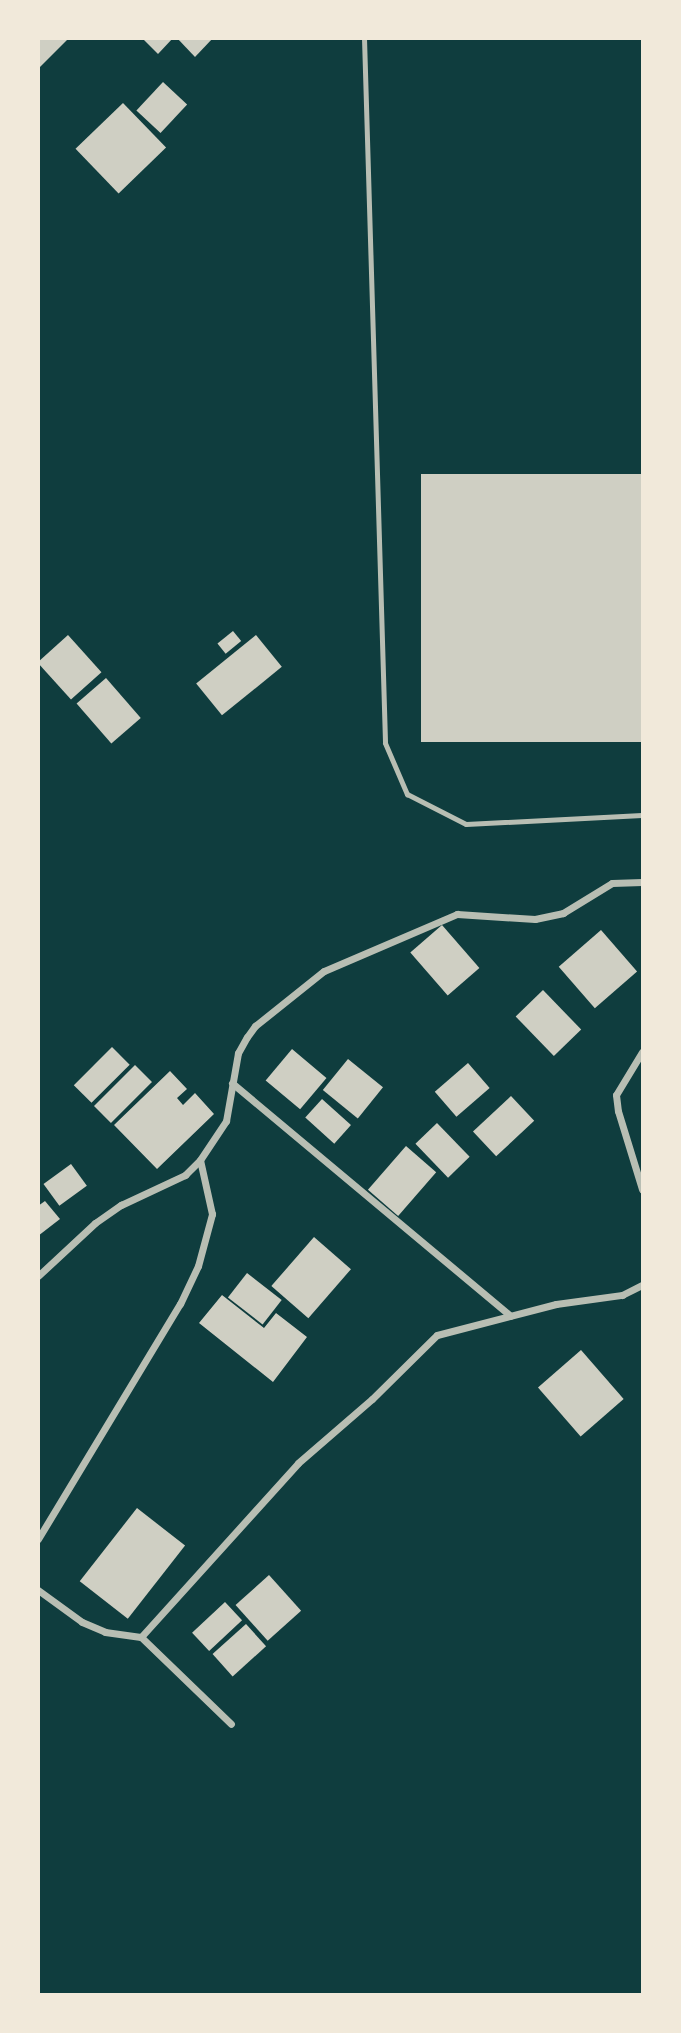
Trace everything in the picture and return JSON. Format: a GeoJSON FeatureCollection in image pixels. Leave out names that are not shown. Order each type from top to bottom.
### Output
{"type":"FeatureCollection","features":[{"type":"Feature","properties":{"kind":"street"},"geometry":{"type":"LineString","coordinates":[[38,1276],[95,1223],[121,1205],[185,1175],[200,1160],[226,1121],[239,1053],[255,1026],[324,971],[457,914],[535,919],[564,913],[612,883],[642,883]]}},
{"type":"Feature","properties":{"kind":"street"},"geometry":{"type":"LineString","coordinates":[[642,1052],[616,1096],[618,1111],[642,1189]]}},
{"type":"Feature","properties":{"kind":"street"},"geometry":{"type":"LineString","coordinates":[[232,1083],[511,1316]]}},
{"type":"Feature","properties":{"kind":"street"},"geometry":{"type":"LineString","coordinates":[[38,1539],[180,1304],[198,1266],[212,1214],[200,1160]]}},
{"type":"Feature","properties":{"kind":"street"},"geometry":{"type":"LineString","coordinates":[[141,1637],[298,1463],[372,1399],[438,1335],[556,1304],[622,1295],[642,1285]]}},
{"type":"Feature","properties":{"kind":"street"},"geometry":{"type":"LineString","coordinates":[[38,1590],[82,1622],[115,1634],[141,1637],[231,1724]]}},
{"type":"Feature","properties":{"kind":"lane"},"geometry":{"type":"LineString","coordinates":[[364,38],[385,743],[407,794],[466,824],[642,816]]}},
{"type":"Feature","properties":{"kind":"building"},"geometry":{"type":"Polygon","coordinates":[[[38,38],[67,40],[38,69],[38,38]]]}},
{"type":"Feature","properties":{"kind":"building"},"geometry":{"type":"Polygon","coordinates":[[[142,38],[173,38],[158,54],[142,38]]]}},
{"type":"Feature","properties":{"kind":"building"},"geometry":{"type":"Polygon","coordinates":[[[177,38],[213,38],[195,57],[177,38]]]}},
{"type":"Feature","properties":{"kind":"building"},"geometry":{"type":"Polygon","coordinates":[[[163,82],[187,105],[161,133],[136,111],[163,82]]]}},
{"type":"Feature","properties":{"kind":"building"},"geometry":{"type":"Polygon","coordinates":[[[123,103],[166,148],[119,193],[76,149],[123,103]]]}},
{"type":"Feature","properties":{"kind":"building"},"geometry":{"type":"Polygon","coordinates":[[[421,474],[642,474],[642,742],[421,742],[421,474]]]}},
{"type":"Feature","properties":{"kind":"building"},"geometry":{"type":"Polygon","coordinates":[[[233,631],[241,641],[226,654],[217,644],[233,631]]]}},
{"type":"Feature","properties":{"kind":"building"},"geometry":{"type":"Polygon","coordinates":[[[68,635],[101,672],[71,700],[38,663],[68,635]]]}},
{"type":"Feature","properties":{"kind":"building"},"geometry":{"type":"Polygon","coordinates":[[[256,635],[282,667],[222,715],[196,683],[256,635]]]}},
{"type":"Feature","properties":{"kind":"building"},"geometry":{"type":"Polygon","coordinates":[[[106,678],[141,718],[111,744],[77,704],[106,678]]]}},
{"type":"Feature","properties":{"kind":"building"},"geometry":{"type":"Polygon","coordinates":[[[442,925],[479,968],[448,996],[410,953],[442,925]]]}},
{"type":"Feature","properties":{"kind":"building"},"geometry":{"type":"Polygon","coordinates":[[[601,930],[637,972],[595,1008],[559,967],[601,930]]]}},
{"type":"Feature","properties":{"kind":"building"},"geometry":{"type":"Polygon","coordinates":[[[543,990],[581,1030],[554,1056],[516,1016],[543,990]]]}},
{"type":"Feature","properties":{"kind":"building"},"geometry":{"type":"Polygon","coordinates":[[[112,1047],[130,1065],[91,1103],[74,1085],[112,1047]]]}},
{"type":"Feature","properties":{"kind":"building"},"geometry":{"type":"Polygon","coordinates":[[[292,1049],[326,1078],[300,1109],[266,1080],[292,1049]]]}},
{"type":"Feature","properties":{"kind":"building"},"geometry":{"type":"Polygon","coordinates":[[[348,1059],[383,1087],[358,1118],[323,1090],[348,1059]]]}},
{"type":"Feature","properties":{"kind":"building"},"geometry":{"type":"Polygon","coordinates":[[[468,1063],[490,1088],[456,1117],[435,1092],[468,1063]]]}},
{"type":"Feature","properties":{"kind":"building"},"geometry":{"type":"Polygon","coordinates":[[[135,1065],[152,1082],[111,1123],[94,1106],[135,1065]]]}},
{"type":"Feature","properties":{"kind":"building"},"geometry":{"type":"Polygon","coordinates":[[[170,1071],[187,1089],[177,1098],[183,1105],[195,1093],[214,1114],[157,1169],[114,1125],[170,1071]]]}},
{"type":"Feature","properties":{"kind":"building"},"geometry":{"type":"Polygon","coordinates":[[[511,1096],[534,1121],[496,1156],[473,1131],[511,1096]]]}},
{"type":"Feature","properties":{"kind":"building"},"geometry":{"type":"Polygon","coordinates":[[[322,1099],[351,1125],[334,1144],[305,1118],[322,1099]]]}},
{"type":"Feature","properties":{"kind":"building"},"geometry":{"type":"Polygon","coordinates":[[[437,1123],[470,1157],[448,1178],[415,1144],[437,1123]]]}},
{"type":"Feature","properties":{"kind":"building"},"geometry":{"type":"Polygon","coordinates":[[[406,1146],[436,1172],[398,1216],[368,1190],[406,1146]]]}},
{"type":"Feature","properties":{"kind":"building"},"geometry":{"type":"Polygon","coordinates":[[[71,1164],[87,1186],[59,1206],[43,1184],[71,1164]]]}},
{"type":"Feature","properties":{"kind":"building"},"geometry":{"type":"Polygon","coordinates":[[[45,1201],[60,1219],[38,1236],[38,1206],[45,1201]]]}},
{"type":"Feature","properties":{"kind":"building"},"geometry":{"type":"Polygon","coordinates":[[[314,1237],[351,1269],[308,1318],[271,1286],[314,1237]]]}},
{"type":"Feature","properties":{"kind":"building"},"geometry":{"type":"Polygon","coordinates":[[[247,1273],[282,1300],[263,1325],[228,1297],[247,1273]]]}},
{"type":"Feature","properties":{"kind":"building"},"geometry":{"type":"Polygon","coordinates":[[[222,1295],[264,1328],[276,1313],[307,1337],[273,1382],[199,1323],[222,1295]]]}},
{"type":"Feature","properties":{"kind":"building"},"geometry":{"type":"Polygon","coordinates":[[[581,1350],[624,1399],[581,1436],[538,1387],[581,1350]]]}},
{"type":"Feature","properties":{"kind":"building"},"geometry":{"type":"Polygon","coordinates":[[[137,1508],[185,1546],[128,1619],[80,1581],[137,1508]]]}},
{"type":"Feature","properties":{"kind":"building"},"geometry":{"type":"Polygon","coordinates":[[[269,1575],[301,1611],[268,1641],[236,1605],[269,1575]]]}},
{"type":"Feature","properties":{"kind":"building"},"geometry":{"type":"Polygon","coordinates":[[[225,1602],[242,1620],[209,1651],[192,1633],[225,1602]]]}},
{"type":"Feature","properties":{"kind":"building"},"geometry":{"type":"Polygon","coordinates":[[[246,1624],[266,1646],[233,1676],[213,1654],[246,1624]]]}}]}
